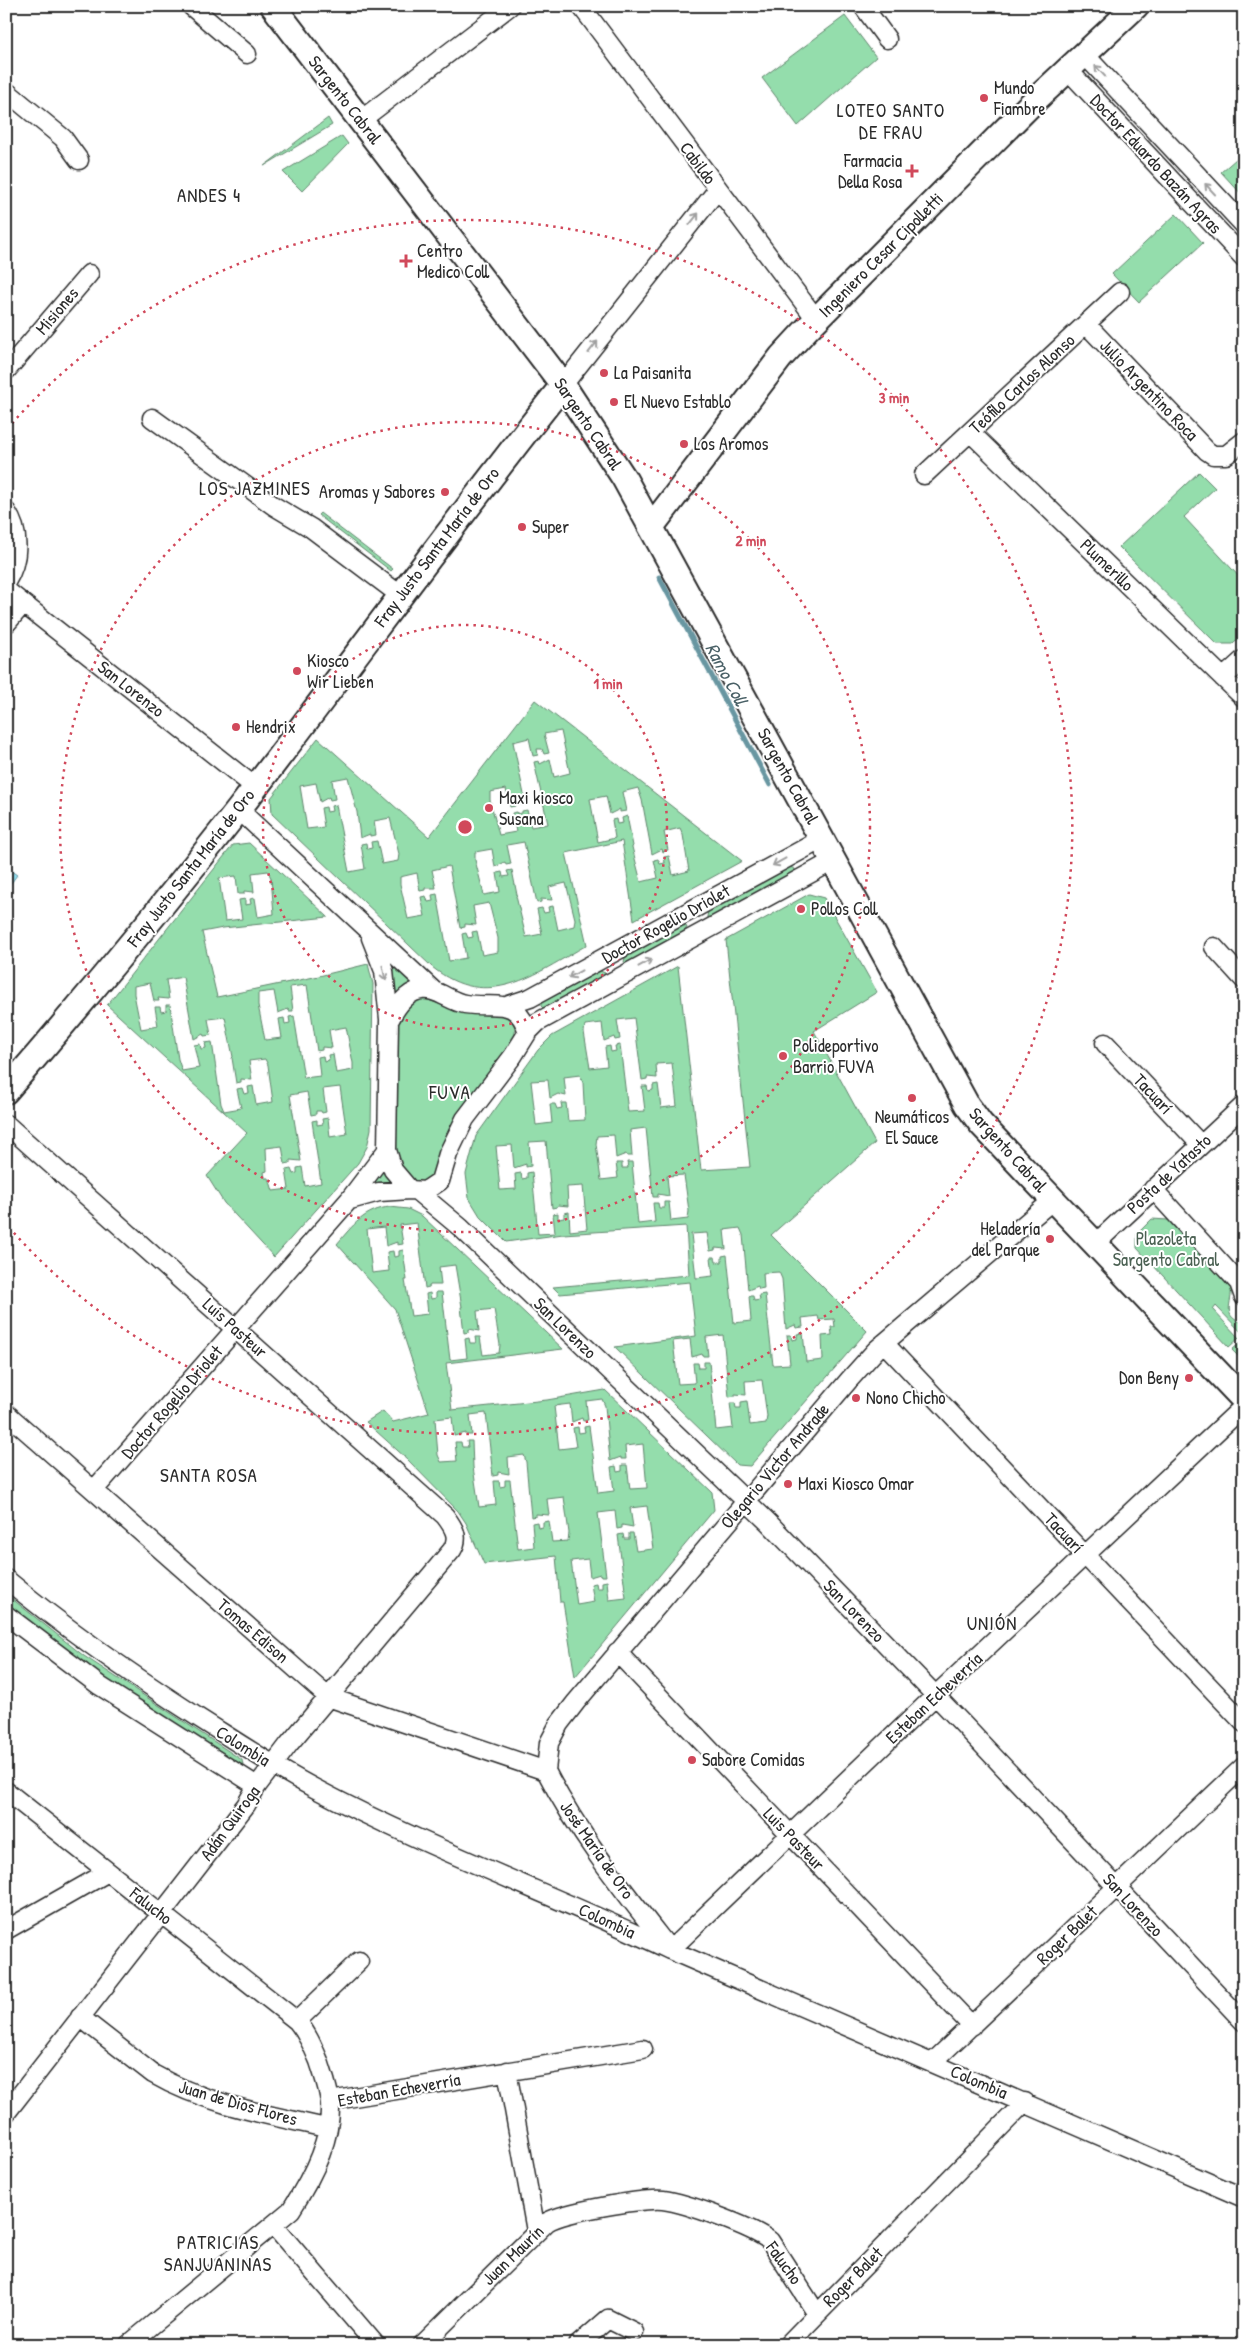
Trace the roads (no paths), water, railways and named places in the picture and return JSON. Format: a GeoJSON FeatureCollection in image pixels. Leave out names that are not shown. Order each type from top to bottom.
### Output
{"type":"FeatureCollection","features":[{"type":"Feature","properties":{"kind":"main road","name":"Sargento Cabral"},"geometry":{"type":"LineString","coordinates":[[273,6],[563,385],[624,478],[652,526],[967,1105],[981,1124],[1244,1400]]}},
{"type":"Feature","properties":{"kind":"main road","name":"Ingeniero Cesar Cipolletti"},"geometry":{"type":"LineString","coordinates":[[652,526],[782,357],[816,319],[1076,62],[1136,6]]}},
{"type":"Feature","properties":{"kind":"main road","name":"Fray Justo Santa María de Oro"},"geometry":{"type":"LineString","coordinates":[[6,1091],[143,929],[238,809],[400,595],[563,385]]}},
{"type":"Feature","properties":{"kind":"street"},"geometry":{"type":"LineString","coordinates":[[191,6],[247,54]]}},
{"type":"Feature","properties":{"kind":"street"},"geometry":{"type":"LineString","coordinates":[[361,120],[510,6]]}},
{"type":"Feature","properties":{"kind":"street","name":"Cabildo"},"geometry":{"type":"LineString","coordinates":[[580,6],[816,319]]}},
{"type":"Feature","properties":{"kind":"street"},"geometry":{"type":"LineString","coordinates":[[863,6],[887,39]]}},
{"type":"Feature","properties":{"kind":"street","name":"Doctor Eduardo Bazán Agras"},"geometry":{"type":"LineString","coordinates":[[1076,62],[1244,225]]}},
{"type":"Feature","properties":{"kind":"street","name":"Doctor Eduardo Bazán Agras"},"geometry":{"type":"LineString","coordinates":[[1076,62],[1244,258]]}},
{"type":"Feature","properties":{"kind":"street"},"geometry":{"type":"LineString","coordinates":[[6,91],[63,138],[79,160]]}},
{"type":"Feature","properties":{"kind":"street","name":"Fray Justo Santa María de Oro"},"geometry":{"type":"LineString","coordinates":[[563,385],[718,189]]}},
{"type":"Feature","properties":{"kind":"street","name":"Misiones"},"geometry":{"type":"LineString","coordinates":[[6,371],[89,274]]}},
{"type":"Feature","properties":{"kind":"street","name":"Teófilo Carlos Alonso"},"geometry":{"type":"LineString","coordinates":[[924,475],[1120,292]]}},
{"type":"Feature","properties":{"kind":"street","name":"Julio Argentino Roca"},"geometry":{"type":"LineString","coordinates":[[1086,324],[1213,455],[1226,455],[1244,441]]}},
{"type":"Feature","properties":{"kind":"street"},"geometry":{"type":"LineString","coordinates":[[152,418],[274,506],[311,528],[400,595]]}},
{"type":"Feature","properties":{"kind":"street","name":"Plumerillo"},"geometry":{"type":"LineString","coordinates":[[970,432],[1244,698]]}},
{"type":"Feature","properties":{"kind":"street"},"geometry":{"type":"LineString","coordinates":[[6,511],[14,529],[17,544],[16,560],[6,582]]}},
{"type":"Feature","properties":{"kind":"street","name":"San Lorenzo"},"geometry":{"type":"LineString","coordinates":[[6,590],[255,787]]}},
{"type":"Feature","properties":{"kind":"street"},"geometry":{"type":"LineString","coordinates":[[6,624],[23,604]]}},
{"type":"Feature","properties":{"kind":"street"},"geometry":{"type":"LineString","coordinates":[[1223,678],[1244,659]]}},
{"type":"Feature","properties":{"kind":"street"},"geometry":{"type":"LineString","coordinates":[[238,809],[434,991],[460,1004],[509,1005],[521,1016],[528,1032],[513,1056],[465,1119],[448,1154],[440,1181],[433,1188],[414,1191],[379,1192],[349,1200]]}},
{"type":"Feature","properties":{"kind":"street","name":"Doctor Rogelio Driolet"},"geometry":{"type":"LineString","coordinates":[[509,1005],[530,998],[822,839]]}},
{"type":"Feature","properties":{"kind":"street","name":"Doctor Rogelio Driolet"},"geometry":{"type":"LineString","coordinates":[[528,1032],[538,1022],[833,860]]}},
{"type":"Feature","properties":{"kind":"street"},"geometry":{"type":"LineString","coordinates":[[691,910],[704,931]]}},
{"type":"Feature","properties":{"kind":"street"},"geometry":{"type":"LineString","coordinates":[[366,929],[380,956],[384,971],[389,1021],[387,1150]]}},
{"type":"Feature","properties":{"kind":"street"},"geometry":{"type":"LineString","coordinates":[[1214,948],[1244,980]]}},
{"type":"Feature","properties":{"kind":"street"},"geometry":{"type":"LineString","coordinates":[[389,1021],[398,1003],[404,998],[422,990],[434,991]]}},
{"type":"Feature","properties":{"kind":"street","name":"Tacuarí"},"geometry":{"type":"LineString","coordinates":[[1105,1043],[1201,1145]]}},
{"type":"Feature","properties":{"kind":"street","name":"Posta de Yatasto"},"geometry":{"type":"LineString","coordinates":[[1095,1244],[1244,1105]]}},
{"type":"Feature","properties":{"kind":"street","name":"Luis Pasteur"},"geometry":{"type":"LineString","coordinates":[[6,1124],[445,1516],[454,1527],[456,1538]]}},
{"type":"Feature","properties":{"kind":"street","name":"Doctor Rogelio Driolet"},"geometry":{"type":"LineString","coordinates":[[94,1490],[349,1200],[387,1150]]}},
{"type":"Feature","properties":{"kind":"street","name":"San Lorenzo"},"geometry":{"type":"LineString","coordinates":[[387,1150],[393,1170],[414,1191],[448,1217],[746,1501],[936,1696],[1244,2022]]}},
{"type":"Feature","properties":{"kind":"street","name":"San Lorenzo"},"geometry":{"type":"LineString","coordinates":[[440,1181],[441,1201],[448,1217]]}},
{"type":"Feature","properties":{"kind":"street"},"geometry":{"type":"LineString","coordinates":[[1153,1189],[1240,1283],[1244,1297]]}},
{"type":"Feature","properties":{"kind":"street","name":"Olegario Victor Andrade"},"geometry":{"type":"LineString","coordinates":[[546,1771],[549,1743],[559,1724],[617,1652],[849,1380],[884,1344],[1053,1200]]}},
{"type":"Feature","properties":{"kind":"street","name":"Tacuarí"},"geometry":{"type":"LineString","coordinates":[[884,1344],[1244,1723]]}},
{"type":"Feature","properties":{"kind":"street","name":"Esteban Echeverría"},"geometry":{"type":"LineString","coordinates":[[670,1950],[1244,1406]]}},
{"type":"Feature","properties":{"kind":"street","name":"Tomas Edison"},"geometry":{"type":"LineString","coordinates":[[6,1413],[328,1697],[546,1771]]}},
{"type":"Feature","properties":{"kind":"street","name":"Adán Quiroga"},"geometry":{"type":"LineString","coordinates":[[6,2113],[246,1805],[257,1786],[273,1765],[452,1550],[456,1538]]}},
{"type":"Feature","properties":{"kind":"street","name":"Colombia"},"geometry":{"type":"LineString","coordinates":[[6,1579],[71,1630],[127,1670],[273,1765],[314,1788],[412,1836],[586,1910],[670,1950],[1244,2198]]}},
{"type":"Feature","properties":{"kind":"street","name":"Colombia"},"geometry":{"type":"LineString","coordinates":[[6,1615],[100,1686],[257,1786]]}},
{"type":"Feature","properties":{"kind":"street","name":"Luis Pasteur"},"geometry":{"type":"LineString","coordinates":[[617,1652],[972,2026]]}},
{"type":"Feature","properties":{"kind":"street","name":"Roger Balet"},"geometry":{"type":"LineString","coordinates":[[933,2062],[1244,1766]]}},
{"type":"Feature","properties":{"kind":"street","name":"José María de Oro"},"geometry":{"type":"LineString","coordinates":[[546,1771],[559,1795],[604,1864],[670,1950]]}},
{"type":"Feature","properties":{"kind":"street","name":"Falucho"},"geometry":{"type":"LineString","coordinates":[[6,1791],[297,2021],[304,2029],[313,2046],[330,2101]]}},
{"type":"Feature","properties":{"kind":"street"},"geometry":{"type":"LineString","coordinates":[[6,1930],[108,1872]]}},
{"type":"Feature","properties":{"kind":"street"},"geometry":{"type":"LineString","coordinates":[[297,2021],[359,1961]]}},
{"type":"Feature","properties":{"kind":"street","name":"Juan de Dios Flores"},"geometry":{"type":"LineString","coordinates":[[80,2017],[153,2074],[166,2081],[228,2104],[327,2128]]}},
{"type":"Feature","properties":{"kind":"street","name":"Esteban Echeverría"},"geometry":{"type":"LineString","coordinates":[[135,2343],[274,2226],[290,2210],[301,2195],[321,2149],[327,2128],[330,2101],[643,2049]]}},
{"type":"Feature","properties":{"kind":"street"},"geometry":{"type":"LineString","coordinates":[[507,2072],[536,2231]]}},
{"type":"Feature","properties":{"kind":"street","name":"Roger Balet"},"geometry":{"type":"LineString","coordinates":[[787,2345],[1025,2102]]}},
{"type":"Feature","properties":{"kind":"street","name":"Juan Maurín"},"geometry":{"type":"LineString","coordinates":[[422,2345],[547,2222],[563,2214],[653,2200],[683,2205]]}},
{"type":"Feature","properties":{"kind":"street","name":"Falucho"},"geometry":{"type":"LineString","coordinates":[[683,2205],[759,2232],[770,2241],[817,2314]]}},
{"type":"Feature","properties":{"kind":"street"},"geometry":{"type":"LineString","coordinates":[[274,2226],[376,2345]]}},
{"type":"Feature","properties":{"kind":"street"},"geometry":{"type":"LineString","coordinates":[[578,2345],[608,2319],[634,2332]]}},
{"type":"Feature","properties":{"kind":"water"},"geometry":{"type":"Polygon","coordinates":[[[6,869],[17,875],[6,890],[6,869]]]}},
{"type":"Feature","properties":{"kind":"waterway","name":"Ramo Coll"},"geometry":{"type":"LineString","coordinates":[[659,577],[770,785]]}},
{"type":"Feature","properties":{"kind":"place","name":"Mundo Fiambre"},"geometry":{"type":"Point","coordinates":[984,98]}},
{"type":"Feature","properties":{"kind":"place","name":"Farmacia Della Rosa"},"geometry":{"type":"Point","coordinates":[912,171]}},
{"type":"Feature","properties":{"kind":"place","name":"Centro Medico Coll"},"geometry":{"type":"Point","coordinates":[406,261]}},
{"type":"Feature","properties":{"kind":"place","name":"La Paisanita"},"geometry":{"type":"Point","coordinates":[604,373]}},
{"type":"Feature","properties":{"kind":"place","name":"El Nuevo Establo"},"geometry":{"type":"Point","coordinates":[614,402]}},
{"type":"Feature","properties":{"kind":"place","name":"Los Aromos"},"geometry":{"type":"Point","coordinates":[684,444]}},
{"type":"Feature","properties":{"kind":"place","name":"Aromas y Sabores"},"geometry":{"type":"Point","coordinates":[445,492]}},
{"type":"Feature","properties":{"kind":"place","name":"Super"},"geometry":{"type":"Point","coordinates":[522,527]}},
{"type":"Feature","properties":{"kind":"place","name":"Kiosco Wir Lieben"},"geometry":{"type":"Point","coordinates":[297,671]}},
{"type":"Feature","properties":{"kind":"place","name":"Hendrix"},"geometry":{"type":"Point","coordinates":[236,727]}},
{"type":"Feature","properties":{"kind":"place","name":"Maxi kiosco Susana"},"geometry":{"type":"Point","coordinates":[489,808]}},
{"type":"Feature","properties":{"kind":"place","name":"Pollos Coll"},"geometry":{"type":"Point","coordinates":[801,909]}},
{"type":"Feature","properties":{"kind":"place","name":"Polideportivo Barrio FUVA"},"geometry":{"type":"Point","coordinates":[783,1056]}},
{"type":"Feature","properties":{"kind":"place","name":"Neumáticos El Sauce"},"geometry":{"type":"Point","coordinates":[912,1098]}},
{"type":"Feature","properties":{"kind":"place","name":"Heladería del Parque"},"geometry":{"type":"Point","coordinates":[1050,1239]}},
{"type":"Feature","properties":{"kind":"place","name":"Don Beny"},"geometry":{"type":"Point","coordinates":[1189,1378]}},
{"type":"Feature","properties":{"kind":"place","name":"Nono Chicho"},"geometry":{"type":"Point","coordinates":[856,1398]}},
{"type":"Feature","properties":{"kind":"place","name":"Maxi Kiosco Omar"},"geometry":{"type":"Point","coordinates":[788,1484]}},
{"type":"Feature","properties":{"kind":"place","name":"Sabore Comidas"},"geometry":{"type":"Point","coordinates":[692,1760]}},
{"type":"Feature","properties":{"kind":"district","name":"LOTEO SANTO DE FRAU"},"geometry":{"type":"Point","coordinates":[891,121]}},
{"type":"Feature","properties":{"kind":"district","name":"ANDES 4"},"geometry":{"type":"Point","coordinates":[209,195]}},
{"type":"Feature","properties":{"kind":"district","name":"LOS JAZMINES"},"geometry":{"type":"Point","coordinates":[255,488]}},
{"type":"Feature","properties":{"kind":"district","name":"FUVA"},"geometry":{"type":"Point","coordinates":[450,1092]}},
{"type":"Feature","properties":{"kind":"district","name":"SANTA ROSA"},"geometry":{"type":"Point","coordinates":[209,1475]}},
{"type":"Feature","properties":{"kind":"district","name":"UNIÓN"},"geometry":{"type":"Point","coordinates":[992,1623]}},
{"type":"Feature","properties":{"kind":"district","name":"PATRICIAS SANJUANINAS"},"geometry":{"type":"Point","coordinates":[218,2253]}},
{"type":"Feature","properties":{"kind":"park label","name":"Plazoleta Sargento Cabral"},"geometry":{"type":"Point","coordinates":[1166,1249]}}]}
